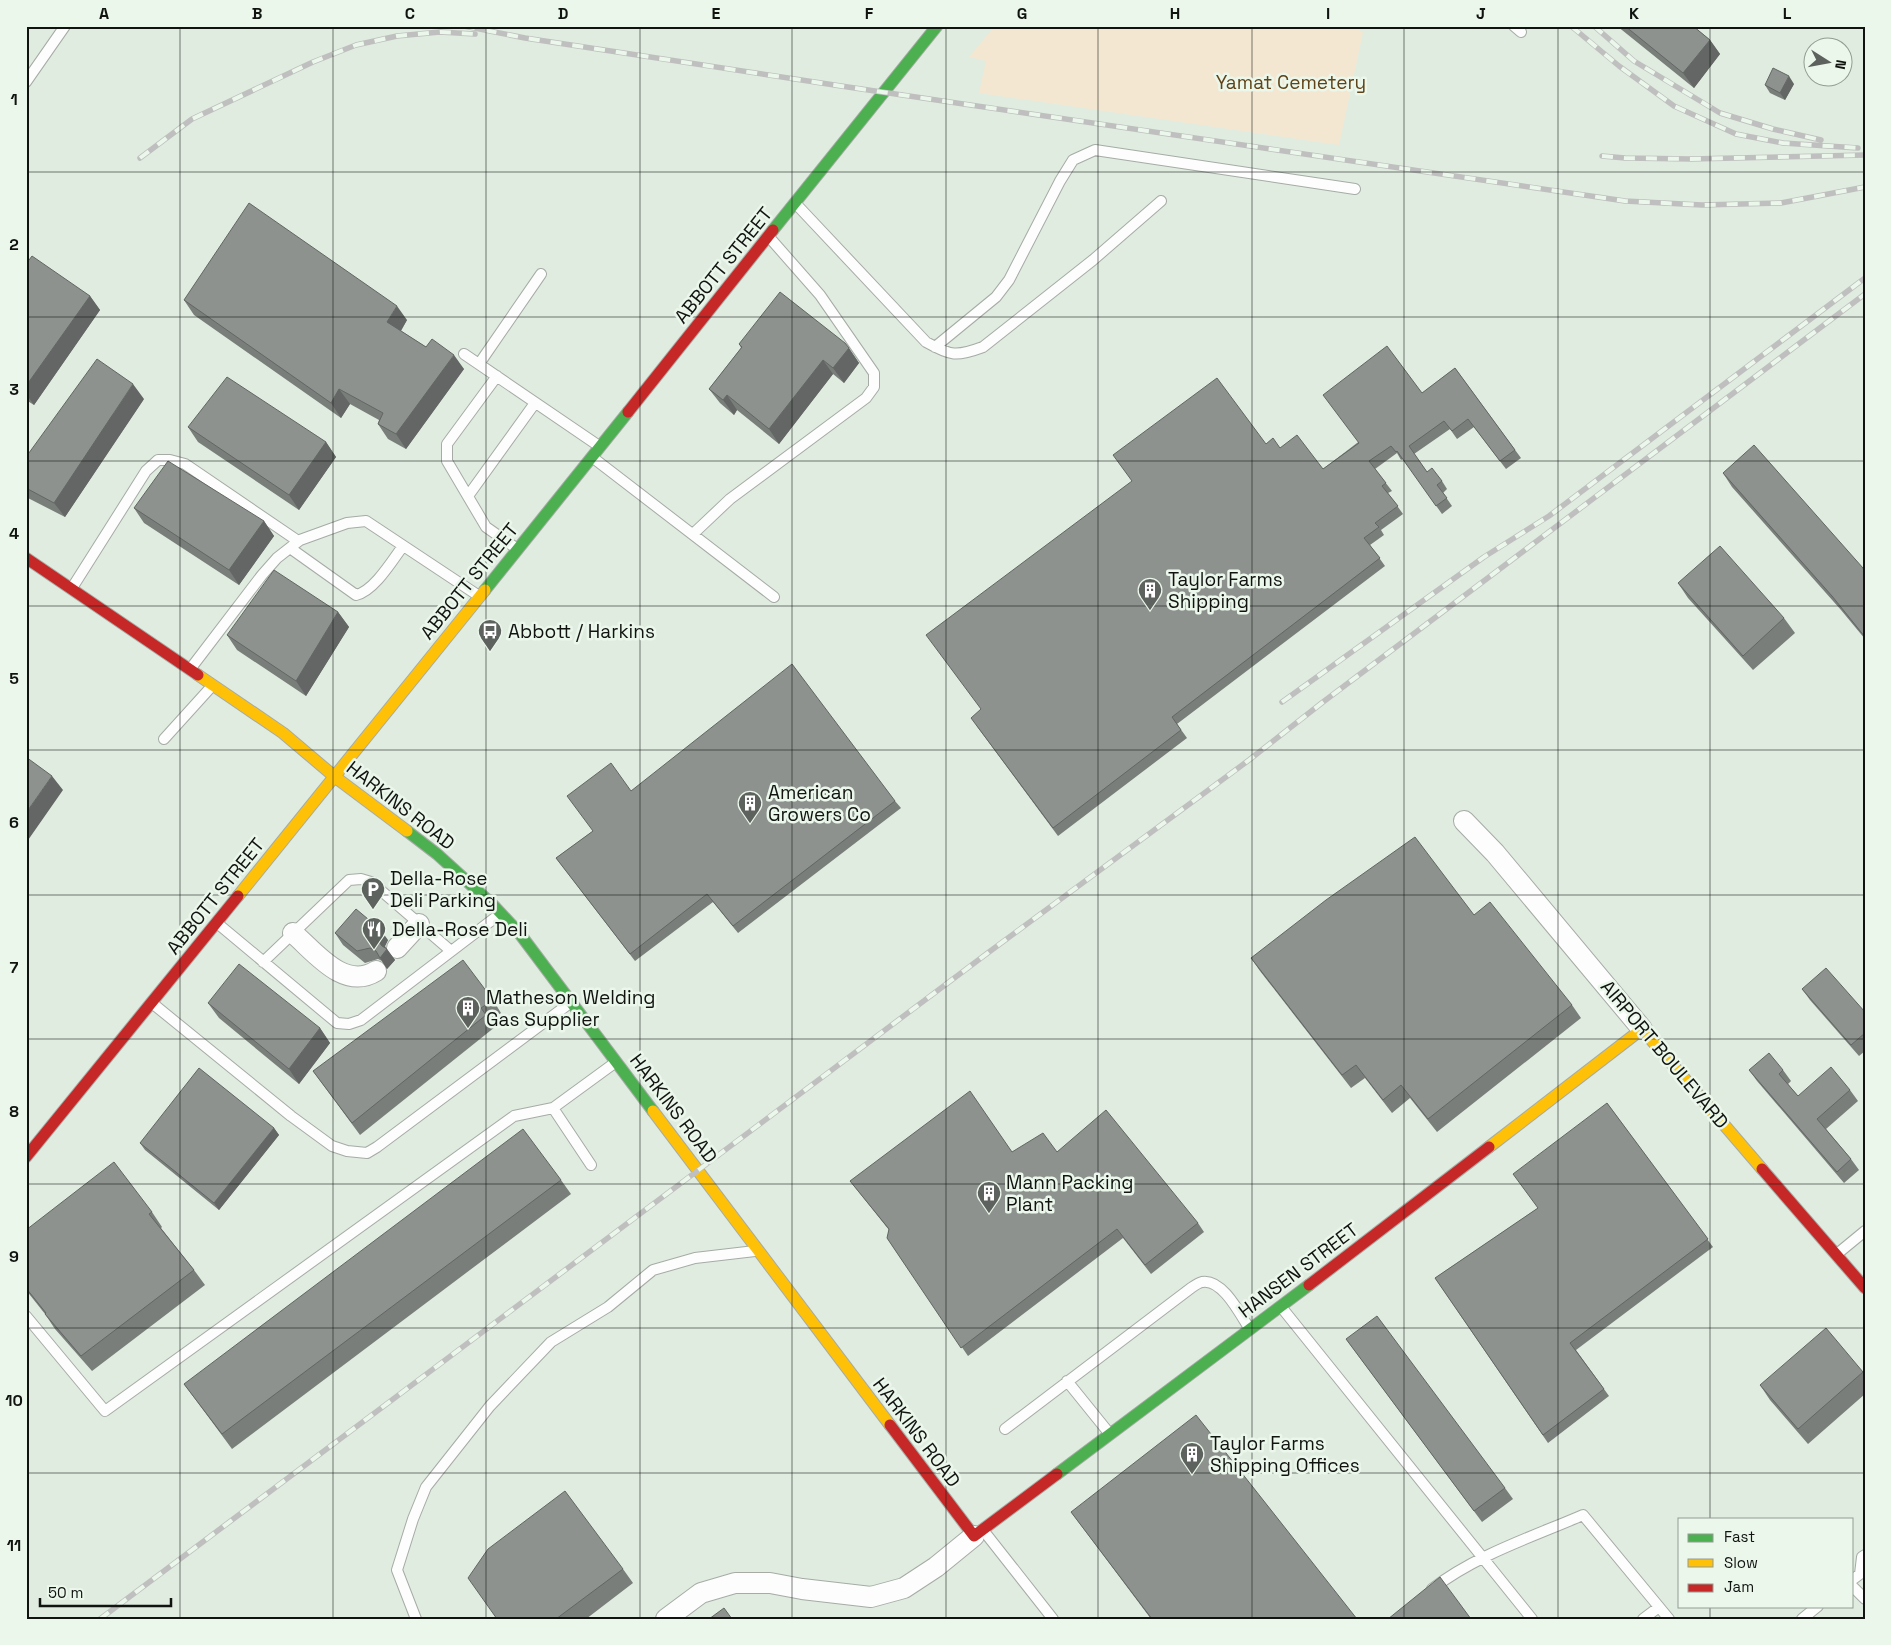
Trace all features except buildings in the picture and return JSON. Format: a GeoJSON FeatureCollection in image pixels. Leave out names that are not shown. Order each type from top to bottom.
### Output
{"type":"FeatureCollection","features":[{"type":"Feature","properties":{"kind":"street","name":"ABBOTT STREET"},"geometry":{"type":"LineString","coordinates":[[26,1156],[518,549],[936,26]]}},
{"type":"Feature","properties":{"kind":"street","name":"HARKINS ROAD"},"geometry":{"type":"LineString","coordinates":[[28,562],[71,589],[282,733],[437,854],[500,913],[520,934],[759,1250],[978,1533]]}},
{"type":"Feature","properties":{"kind":"street","name":"AIRPORT BOULEVARD"},"geometry":{"type":"LineString","coordinates":[[1464,821],[1495,853],[1642,1029],[1865,1288]]}},
{"type":"Feature","properties":{"kind":"street"},"geometry":{"type":"LineString","coordinates":[[397,948],[419,924]]}},
{"type":"Feature","properties":{"kind":"street"},"geometry":{"type":"LineString","coordinates":[[293,933],[332,967],[345,975],[357,978],[367,976],[376,971]]}},
{"type":"Feature","properties":{"kind":"street","name":"HANSEN STREET"},"geometry":{"type":"LineString","coordinates":[[978,1533],[1250,1329],[1642,1029]]}},
{"type":"Feature","properties":{"kind":"street"},"geometry":{"type":"LineString","coordinates":[[666,1619],[701,1593],[735,1583],[770,1583],[802,1589],[871,1597],[887,1593],[904,1588],[978,1533]]}},
{"type":"Feature","properties":{"kind":"lane"},"geometry":{"type":"LineString","coordinates":[[26,82],[65,26]]}},
{"type":"Feature","properties":{"kind":"lane"},"geometry":{"type":"LineString","coordinates":[[935,347],[996,297],[1009,280],[1060,181],[1073,160],[1095,150],[1355,189]]}},
{"type":"Feature","properties":{"kind":"lane"},"geometry":{"type":"LineString","coordinates":[[795,203],[926,342],[943,352],[962,355],[983,347],[1093,260],[1161,201]]}},
{"type":"Feature","properties":{"kind":"lane"},"geometry":{"type":"LineString","coordinates":[[693,534],[730,499],[866,398],[874,387],[874,373],[820,295],[769,236]]}},
{"type":"Feature","properties":{"kind":"lane"},"geometry":{"type":"LineString","coordinates":[[479,364],[541,274]]}},
{"type":"Feature","properties":{"kind":"lane"},"geometry":{"type":"LineString","coordinates":[[464,354],[600,446]]}},
{"type":"Feature","properties":{"kind":"lane"},"geometry":{"type":"LineString","coordinates":[[497,376],[447,444],[447,461],[486,527],[518,549]]}},
{"type":"Feature","properties":{"kind":"lane"},"geometry":{"type":"LineString","coordinates":[[468,496],[535,403]]}},
{"type":"Feature","properties":{"kind":"lane"},"geometry":{"type":"LineString","coordinates":[[592,456],[774,597]]}},
{"type":"Feature","properties":{"kind":"lane"},"geometry":{"type":"LineString","coordinates":[[71,589],[146,471],[158,460],[170,460],[185,464],[298,541]]}},
{"type":"Feature","properties":{"kind":"lane"},"geometry":{"type":"LineString","coordinates":[[189,670],[277,558],[298,541],[347,523],[366,522],[479,596]]}},
{"type":"Feature","properties":{"kind":"lane"},"geometry":{"type":"LineString","coordinates":[[290,548],[356,595],[363,593],[379,577],[403,546]]}},
{"type":"Feature","properties":{"kind":"lane"},"geometry":{"type":"LineString","coordinates":[[164,739],[213,686]]}},
{"type":"Feature","properties":{"kind":"lane"},"geometry":{"type":"LineString","coordinates":[[263,962],[349,880],[361,879],[372,882],[450,951]]}},
{"type":"Feature","properties":{"kind":"lane"},"geometry":{"type":"LineString","coordinates":[[216,922],[337,1023],[349,1024],[360,1020],[500,913]]}},
{"type":"Feature","properties":{"kind":"lane"},"geometry":{"type":"LineString","coordinates":[[152,1002],[291,1116],[332,1146],[347,1151],[367,1153],[571,1001]]}},
{"type":"Feature","properties":{"kind":"lane"},"geometry":{"type":"LineString","coordinates":[[26,1316],[105,1410],[514,1116],[553,1108],[617,1062]]}},
{"type":"Feature","properties":{"kind":"lane"},"geometry":{"type":"LineString","coordinates":[[553,1108],[591,1165]]}},
{"type":"Feature","properties":{"kind":"lane"},"geometry":{"type":"LineString","coordinates":[[1837,1255],[1865,1231]]}},
{"type":"Feature","properties":{"kind":"lane"},"geometry":{"type":"LineString","coordinates":[[416,1619],[397,1570],[413,1520],[426,1487],[490,1406],[551,1342],[608,1307],[653,1270],[695,1258],[759,1250]]}},
{"type":"Feature","properties":{"kind":"lane"},"geometry":{"type":"LineString","coordinates":[[1004,1429],[1191,1288],[1202,1282],[1214,1283],[1224,1291],[1250,1329]]}},
{"type":"Feature","properties":{"kind":"lane"},"geometry":{"type":"LineString","coordinates":[[1280,1306],[1532,1619]]}},
{"type":"Feature","properties":{"kind":"lane"},"geometry":{"type":"LineString","coordinates":[[1067,1381],[1110,1434]]}},
{"type":"Feature","properties":{"kind":"lane"},"geometry":{"type":"LineString","coordinates":[[1421,1598],[1451,1574],[1582,1515],[1668,1619]]}},
{"type":"Feature","properties":{"kind":"lane"},"geometry":{"type":"LineString","coordinates":[[978,1533],[1052,1619]]}},
{"type":"Feature","properties":{"kind":"lane"},"geometry":{"type":"LineString","coordinates":[[1859,1576],[1862,1557],[1865,1555]]}},
{"type":"Feature","properties":{"kind":"lane"},"geometry":{"type":"LineString","coordinates":[[1854,1588],[1865,1599]]}},
{"type":"Feature","properties":{"kind":"lane"},"geometry":{"type":"LineString","coordinates":[[1643,1619],[1659,1607]]}},
{"type":"Feature","properties":{"kind":"lane"},"geometry":{"type":"LineString","coordinates":[[1802,1619],[1816,1608]]}},
{"type":"Feature","properties":{"kind":"shaded area"},"geometry":{"type":"Polygon","coordinates":[[[26,26],[1865,26],[1865,1619],[26,1619],[26,26]]]}},
{"type":"Feature","properties":{"kind":"green space","name":"Yamat Cemetery"},"geometry":{"type":"Polygon","coordinates":[[[995,26],[1350,26],[1363,32],[1339,145],[979,93],[986,61],[969,57],[995,26]]]}},
{"type":"Feature","properties":{"kind":"railway"},"geometry":{"type":"LineString","coordinates":[[464,26],[525,38],[841,86],[1625,201],[1702,205],[1781,203],[1865,187]]}},
{"type":"Feature","properties":{"kind":"railway"},"geometry":{"type":"LineString","coordinates":[[1571,26],[1619,66],[1674,106],[1736,134],[1783,143],[1858,148]]}},
{"type":"Feature","properties":{"kind":"railway"},"geometry":{"type":"LineString","coordinates":[[1594,26],[1634,61],[1720,113],[1773,129],[1821,140]]}},
{"type":"Feature","properties":{"kind":"railway"},"geometry":{"type":"LineString","coordinates":[[140,158],[192,119],[313,62],[356,45],[397,36],[440,32],[475,34]]}},
{"type":"Feature","properties":{"kind":"railway"},"geometry":{"type":"LineString","coordinates":[[1602,156],[1691,159],[1865,155]]}},
{"type":"Feature","properties":{"kind":"railway"},"geometry":{"type":"LineString","coordinates":[[1282,702],[1484,557],[1549,516],[1865,278]]}},
{"type":"Feature","properties":{"kind":"railway"},"geometry":{"type":"LineString","coordinates":[[100,1619],[989,952],[1249,760],[1323,702],[1865,294]]}},
{"type":"Feature","properties":{"kind":"traffic: fast"},"geometry":{"type":"LineString","coordinates":[[773,230],[937,26]]}},
{"type":"Feature","properties":{"kind":"traffic: fast"},"geometry":{"type":"LineString","coordinates":[[485,590],[628,412]]}},
{"type":"Feature","properties":{"kind":"traffic: fast"},"geometry":{"type":"LineString","coordinates":[[407,831],[437,854],[492,904],[520,934],[653,1111]]}},
{"type":"Feature","properties":{"kind":"traffic: fast"},"geometry":{"type":"LineString","coordinates":[[1057,1474],[1309,1285]]}},
{"type":"Feature","properties":{"kind":"traffic: slow"},"geometry":{"type":"LineString","coordinates":[[238,896],[485,590]]}},
{"type":"Feature","properties":{"kind":"traffic: slow"},"geometry":{"type":"LineString","coordinates":[[198,675],[283,733],[335,777],[407,831]]}},
{"type":"Feature","properties":{"kind":"traffic: slow"},"geometry":{"type":"LineString","coordinates":[[1489,1147],[1642,1029],[1762,1169]]}},
{"type":"Feature","properties":{"kind":"traffic: slow"},"geometry":{"type":"LineString","coordinates":[[653,1111],[890,1425]]}},
{"type":"Feature","properties":{"kind":"traffic: jam"},"geometry":{"type":"LineString","coordinates":[[628,412],[773,230]]}},
{"type":"Feature","properties":{"kind":"traffic: jam"},"geometry":{"type":"LineString","coordinates":[[26,558],[198,675]]}},
{"type":"Feature","properties":{"kind":"traffic: jam"},"geometry":{"type":"LineString","coordinates":[[26,1157],[238,896]]}},
{"type":"Feature","properties":{"kind":"traffic: jam"},"geometry":{"type":"LineString","coordinates":[[1309,1285],[1489,1147]]}},
{"type":"Feature","properties":{"kind":"traffic: jam"},"geometry":{"type":"LineString","coordinates":[[1762,1169],[1865,1288]]}},
{"type":"Feature","properties":{"kind":"traffic: jam"},"geometry":{"type":"LineString","coordinates":[[890,1425],[974,1536],[1057,1474]]}},
{"type":"Feature","properties":{"kind":"place","name":"Taylor Farms Shipping"},"geometry":{"type":"Point","coordinates":[1150,611]}},
{"type":"Feature","properties":{"kind":"place","name":"Abbott / Harkins"},"geometry":{"type":"Point","coordinates":[490,652]}},
{"type":"Feature","properties":{"kind":"place","name":"American Growers Co"},"geometry":{"type":"Point","coordinates":[750,824]}},
{"type":"Feature","properties":{"kind":"place","name":"Della-Rose Deli Parking"},"geometry":{"type":"Point","coordinates":[373,910]}},
{"type":"Feature","properties":{"kind":"place","name":"Della-Rose Deli"},"geometry":{"type":"Point","coordinates":[374,950]}},
{"type":"Feature","properties":{"kind":"place","name":"Matheson Welding Gas Supplier"},"geometry":{"type":"Point","coordinates":[468,1029]}},
{"type":"Feature","properties":{"kind":"place","name":"Mann Packing Plant"},"geometry":{"type":"Point","coordinates":[989,1214]}},
{"type":"Feature","properties":{"kind":"place","name":"Taylor Farms Shipping Offices"},"geometry":{"type":"Point","coordinates":[1192,1475]}}]}
